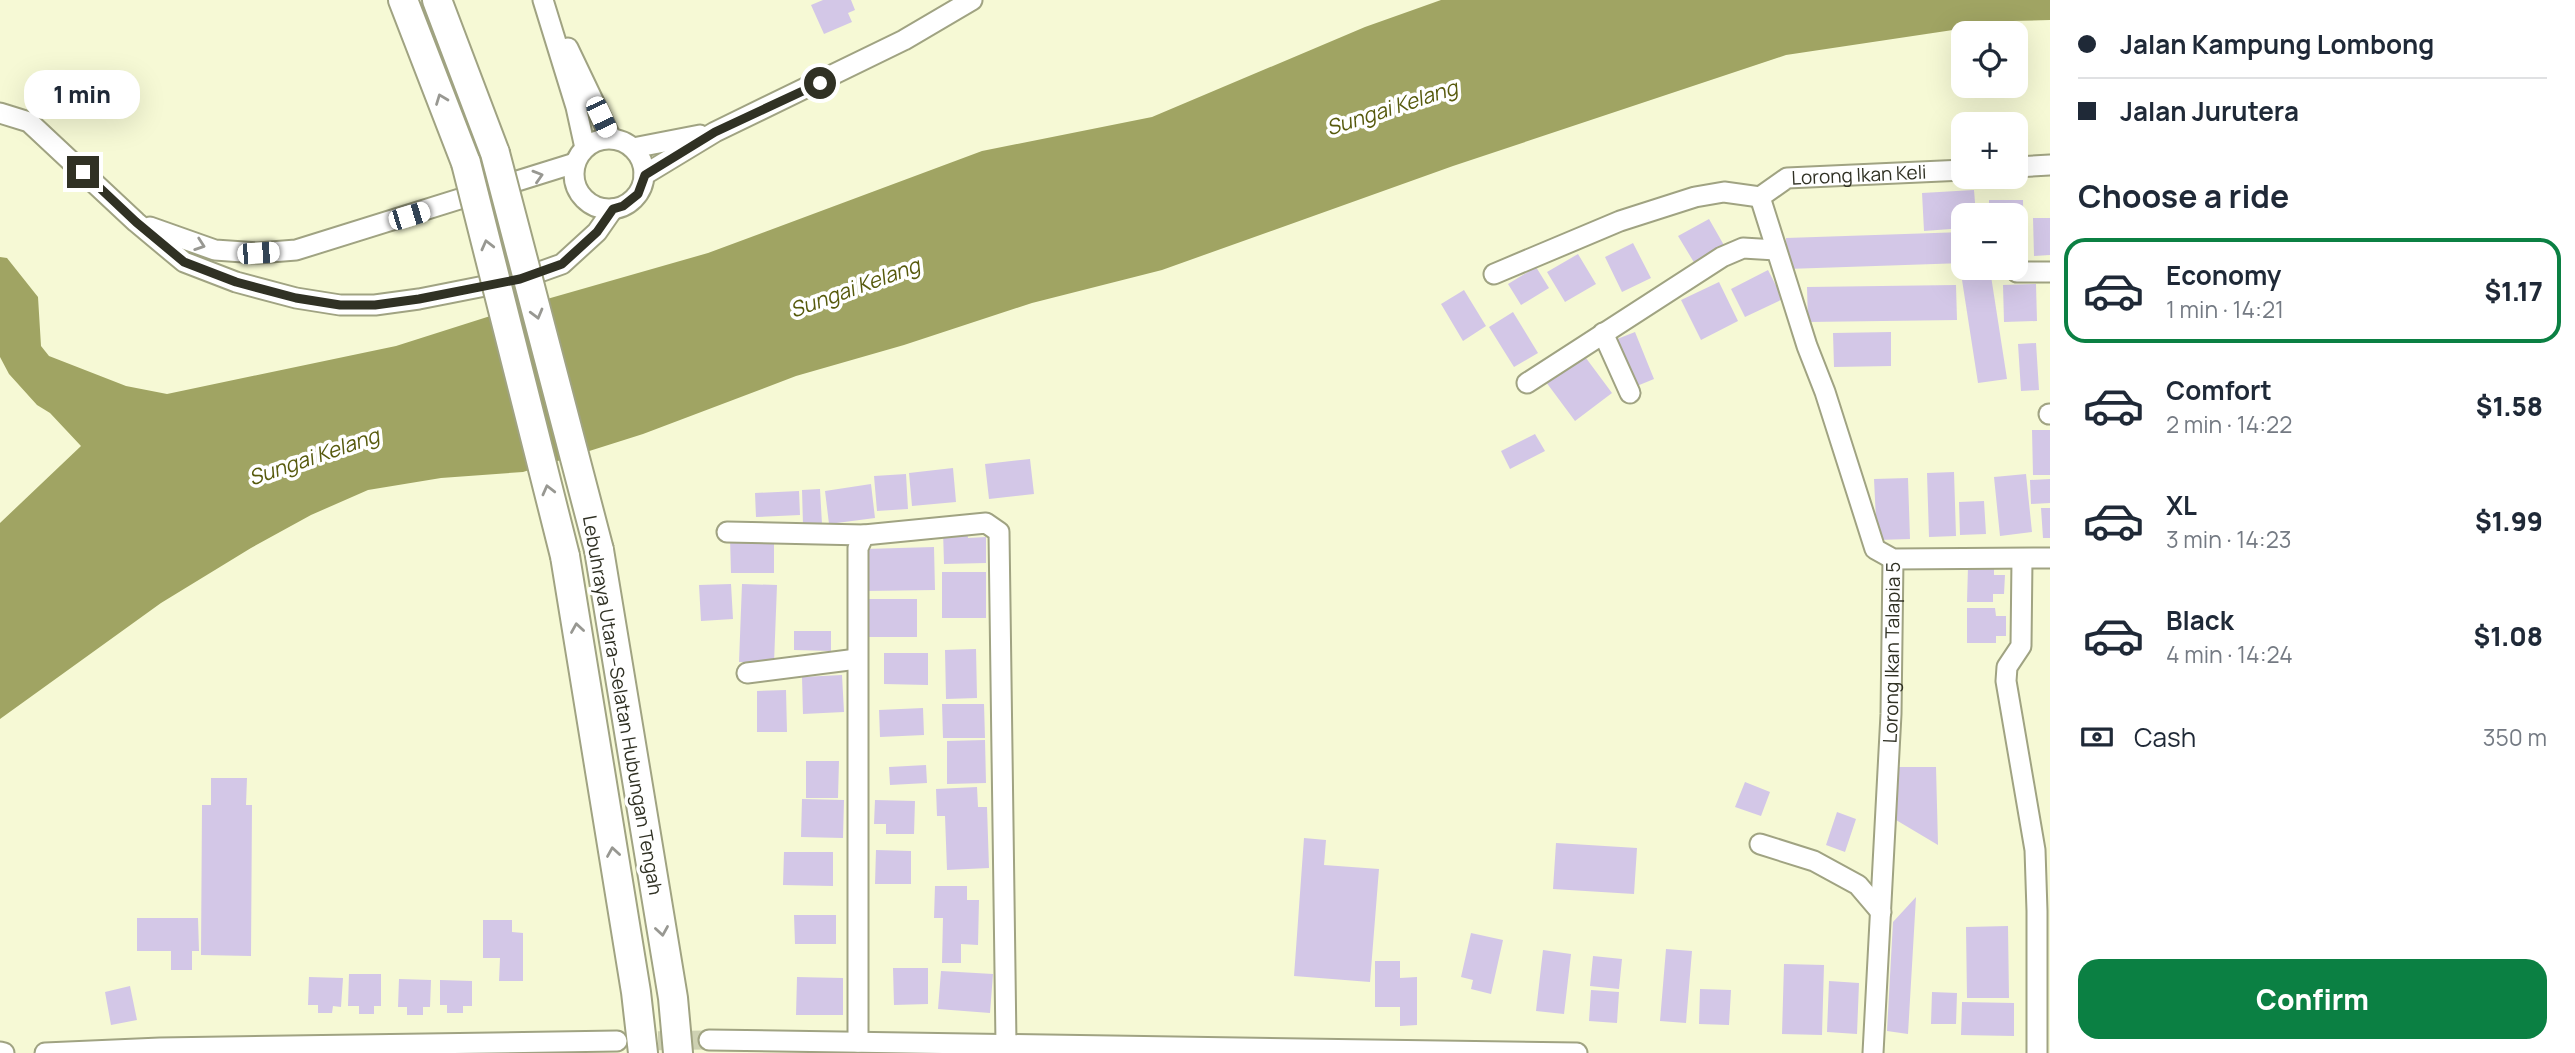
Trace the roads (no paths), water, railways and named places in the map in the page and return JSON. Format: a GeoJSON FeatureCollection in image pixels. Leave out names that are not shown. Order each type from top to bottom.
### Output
{"type":"FeatureCollection","features":[{"type":"Feature","properties":{"kind":"highway","name":"Lebuhraya Utara–Selatan Hubungan Tengah"},"geometry":{"type":"LineString","coordinates":[[403,0],[466,163],[565,556],[636,992],[643,1053]]}},
{"type":"Feature","properties":{"kind":"highway","name":"Lebuhraya Utara–Selatan Hubungan Tengah"},"geometry":{"type":"LineString","coordinates":[[437,0],[495,153],[599,550],[673,998],[678,1053]]}},
{"type":"Feature","properties":{"kind":"street"},"geometry":{"type":"LineString","coordinates":[[544,0],[611,138]]}},
{"type":"Feature","properties":{"kind":"street"},"geometry":{"type":"LineString","coordinates":[[136,222],[215,250],[258,253],[296,250],[580,156],[592,143],[611,138],[633,148],[640,156],[645,175],[638,194],[623,206],[613,209],[590,204],[576,186],[574,175],[580,156],[576,107],[544,0]]}},
{"type":"Feature","properties":{"kind":"street"},"geometry":{"type":"LineString","coordinates":[[645,175],[715,132],[904,40],[972,0]]}},
{"type":"Feature","properties":{"kind":"street"},"geometry":{"type":"LineString","coordinates":[[0,113],[29,122],[136,222],[184,262],[236,282],[296,298],[340,305],[375,305],[465,292],[520,279],[562,264],[597,232],[613,209]]}},
{"type":"Feature","properties":{"kind":"street"},"geometry":{"type":"LineString","coordinates":[[633,148],[715,132]]}},
{"type":"Feature","properties":{"kind":"street"},"geometry":{"type":"LineString","coordinates":[[2028,166],[2050,165]]}},
{"type":"Feature","properties":{"kind":"street","name":"Lorong Ikan Keli"},"geometry":{"type":"LineString","coordinates":[[1760,198],[1787,178],[1951,171]]}},
{"type":"Feature","properties":{"kind":"street"},"geometry":{"type":"LineString","coordinates":[[1494,274],[1620,221],[1695,197],[1724,192],[1760,198]]}},
{"type":"Feature","properties":{"kind":"street","name":"Lorong Ikan Talapia 5"},"geometry":{"type":"LineString","coordinates":[[1760,198],[1875,549],[1893,559],[1891,714],[1874,1053]]}},
{"type":"Feature","properties":{"kind":"street"},"geometry":{"type":"LineString","coordinates":[[1527,383],[1722,257],[1743,248],[1776,250]]}},
{"type":"Feature","properties":{"kind":"street"},"geometry":{"type":"LineString","coordinates":[[2028,272],[2050,272]]}},
{"type":"Feature","properties":{"kind":"street"},"geometry":{"type":"LineString","coordinates":[[1603,333],[1630,393]]}},
{"type":"Feature","properties":{"kind":"street"},"geometry":{"type":"LineString","coordinates":[[727,532],[864,535],[986,523],[999,532],[1006,1044]]}},
{"type":"Feature","properties":{"kind":"street"},"geometry":{"type":"LineString","coordinates":[[858,1042],[858,548],[864,535]]}},
{"type":"Feature","properties":{"kind":"street"},"geometry":{"type":"LineString","coordinates":[[1893,559],[2050,558]]}},
{"type":"Feature","properties":{"kind":"street"},"geometry":{"type":"LineString","coordinates":[[2022,559],[2021,646],[2007,667],[2006,681],[2044,904],[2038,1053]]}},
{"type":"Feature","properties":{"kind":"street"},"geometry":{"type":"LineString","coordinates":[[747,673],[858,659]]}},
{"type":"Feature","properties":{"kind":"street"},"geometry":{"type":"LineString","coordinates":[[1760,844],[1814,861],[1858,885],[1881,912]]}},
{"type":"Feature","properties":{"kind":"street"},"geometry":{"type":"LineString","coordinates":[[709,1040],[1577,1053]]}},
{"type":"Feature","properties":{"kind":"street"},"geometry":{"type":"LineString","coordinates":[[45,1053],[160,1048],[617,1041]]}},
{"type":"Feature","properties":{"kind":"water","name":"Sungai Kelang"},"geometry":{"type":"Polygon","coordinates":[[[1441,0],[2050,0],[2050,20],[1951,21],[1951,30],[1786,55],[1453,166],[1162,270],[1032,303],[904,345],[796,376],[643,434],[523,472],[441,478],[368,490],[311,515],[161,603],[0,719],[0,523],[81,446],[50,413],[37,405],[9,374],[0,357],[0,257],[7,258],[38,297],[41,346],[49,356],[126,386],[167,394],[396,346],[519,307],[708,253],[982,151],[1152,117],[1365,27],[1441,0]]]}},
{"type":"Feature","properties":{"kind":"tunnel"},"geometry":{"type":"LineString","coordinates":[[629,1041],[709,1040]]}}]}
